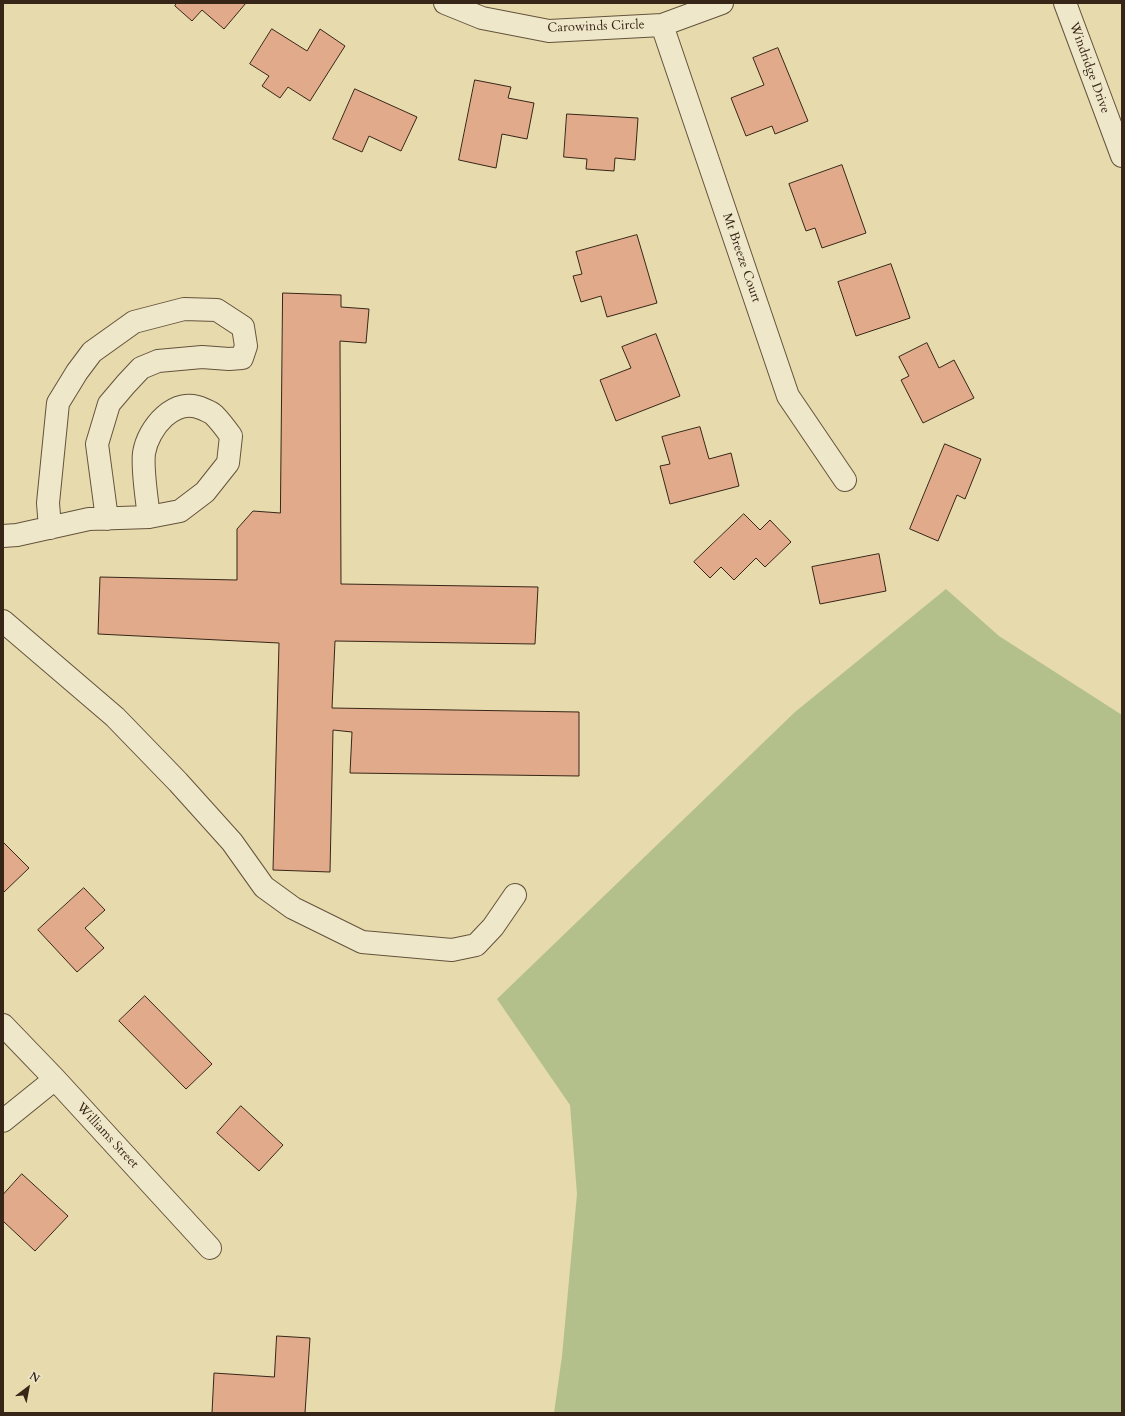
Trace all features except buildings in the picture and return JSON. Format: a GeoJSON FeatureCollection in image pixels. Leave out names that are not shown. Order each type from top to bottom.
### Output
{"type":"FeatureCollection","features":[{"type":"Feature","properties":{"kind":"street","name":"Carowinds Circle"},"geometry":{"type":"LineString","coordinates":[[446,3],[482,18],[549,31],[662,25],[722,3]]}},
{"type":"Feature","properties":{"kind":"street","name":"Windridge Drive"},"geometry":{"type":"LineString","coordinates":[[1065,3],[1122,156]]}},
{"type":"Feature","properties":{"kind":"street","name":"Mt Breeze Court"},"geometry":{"type":"LineString","coordinates":[[662,25],[788,396],[845,480]]}},
{"type":"Feature","properties":{"kind":"street"},"geometry":{"type":"LineString","coordinates":[[50,528],[48,503],[58,403],[77,372],[92,352],[134,322],[184,309],[217,310],[243,327],[246,346],[242,358],[229,359],[202,357],[158,361],[141,368],[109,404],[97,444],[107,519]]}},
{"type":"Feature","properties":{"kind":"street"},"geometry":{"type":"LineString","coordinates":[[3,536],[17,535],[89,519],[149,517],[180,511],[205,492],[228,463],[231,436],[213,414],[197,406],[179,406],[167,414],[157,424],[149,438],[144,454],[149,517]]}},
{"type":"Feature","properties":{"kind":"street"},"geometry":{"type":"LineString","coordinates":[[3,621],[115,717],[178,782],[227,836],[264,887],[293,908],[362,942],[452,950],[476,944],[493,927],[515,895]]}},
{"type":"Feature","properties":{"kind":"street","name":"Williams Street"},"geometry":{"type":"LineString","coordinates":[[3,1025],[55,1079],[210,1248]]}},
{"type":"Feature","properties":{"kind":"street"},"geometry":{"type":"LineString","coordinates":[[3,1121],[55,1079]]}},
{"type":"Feature","properties":{"kind":"green space"},"geometry":{"type":"Polygon","coordinates":[[[946,589],[999,636],[1122,715],[1122,1413],[554,1413],[562,1356],[577,1194],[570,1105],[497,999],[795,712],[946,589]]]}}]}
